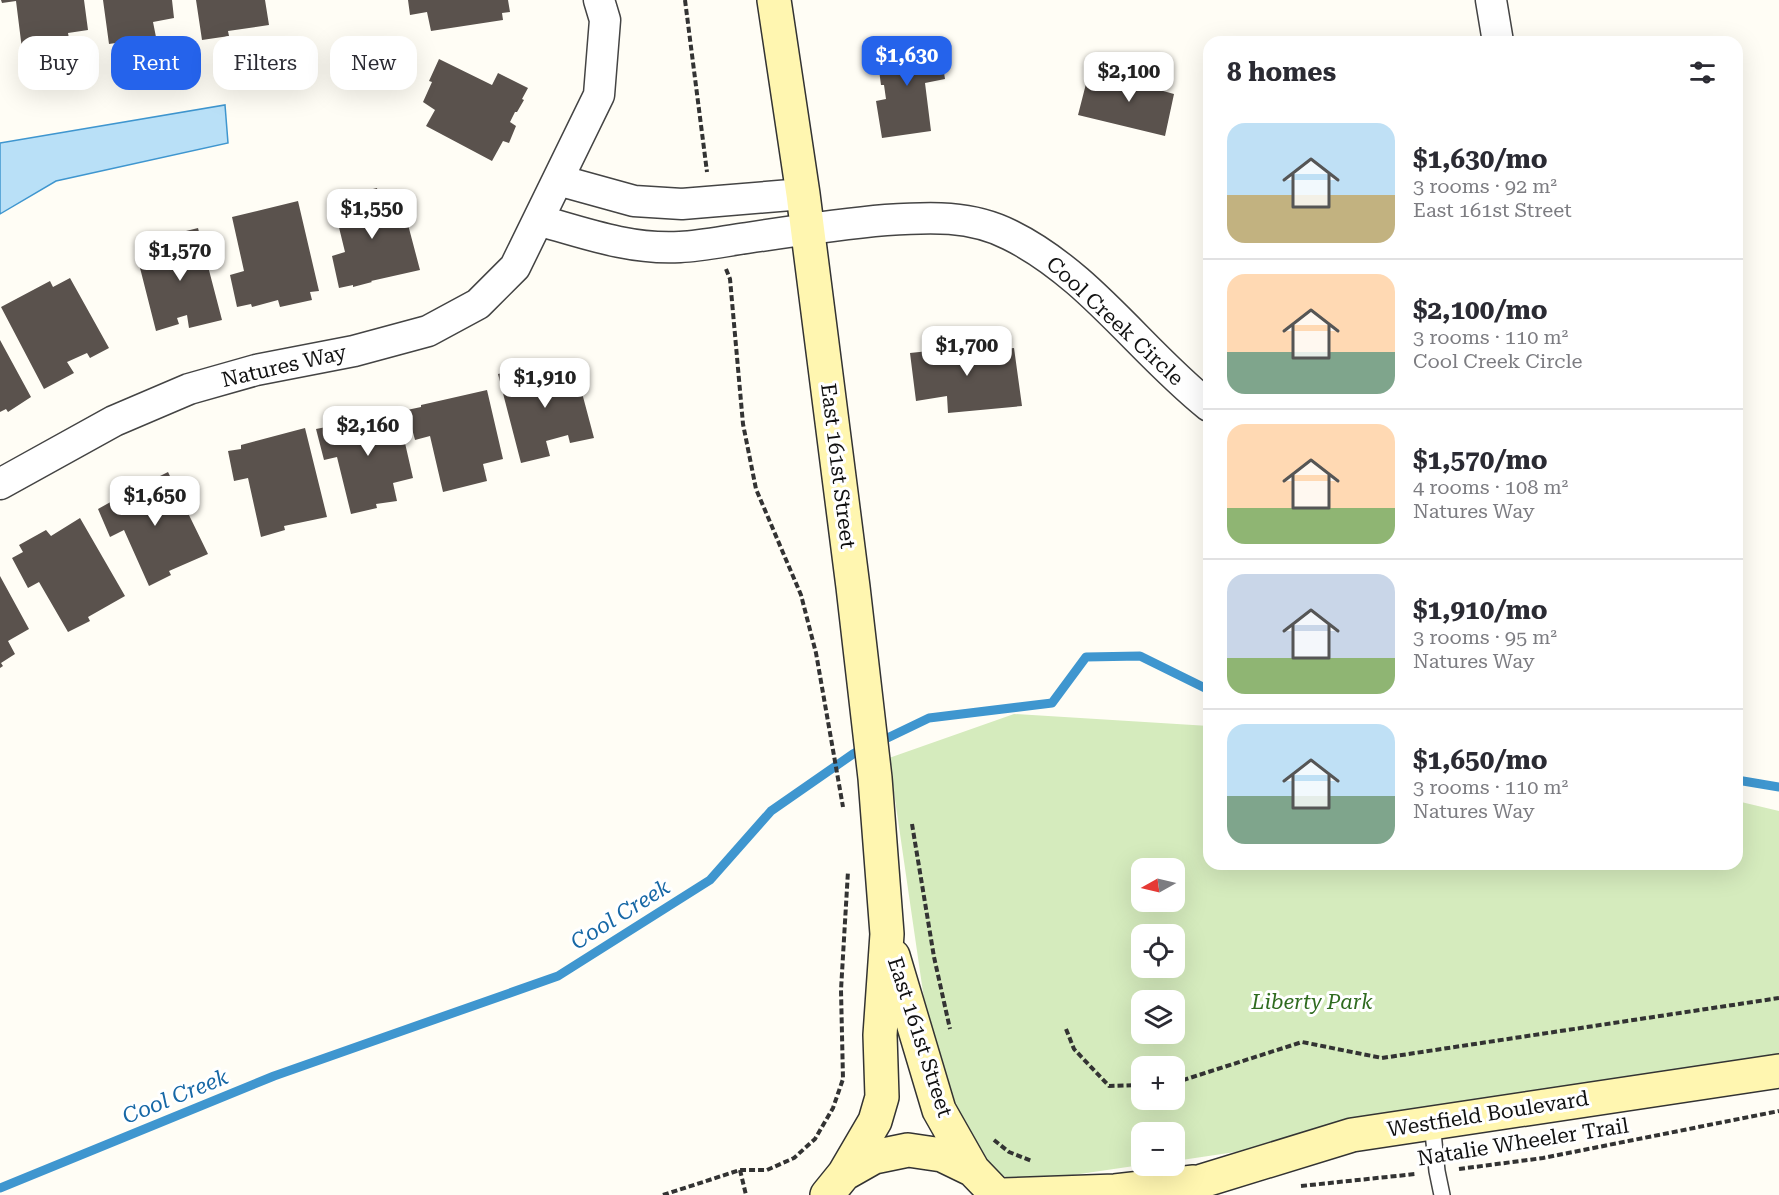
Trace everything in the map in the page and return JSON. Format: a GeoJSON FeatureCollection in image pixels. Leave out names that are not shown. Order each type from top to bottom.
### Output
{"type":"FeatureCollection","features":[{"type":"Feature","properties":{"kind":"street","name":"Natures Way"},"geometry":{"type":"LineString","coordinates":[[0,484],[114,421],[189,389],[256,370],[354,351],[428,331],[478,304],[515,267],[599,95],[605,21],[599,0]]}},
{"type":"Feature","properties":{"kind":"street","name":"East 161st Street"},"geometry":{"type":"LineString","coordinates":[[774,0],[803,194],[869,723],[887,934],[880,1035],[882,1097],[875,1121],[836,1185]]}},
{"type":"Feature","properties":{"kind":"street"},"geometry":{"type":"LineString","coordinates":[[1491,0],[1497,36]]}},
{"type":"Feature","properties":{"kind":"street"},"geometry":{"type":"LineString","coordinates":[[558,180],[634,201],[682,204],[803,194]]}},
{"type":"Feature","properties":{"kind":"street","name":"Cool Creek Circle"},"geometry":{"type":"LineString","coordinates":[[538,220],[620,243],[679,247],[807,229],[928,217],[960,219],[987,225],[1039,251],[1064,270],[1203,401]]}},
{"type":"Feature","properties":{"kind":"street","name":"East 161st Street"},"geometry":{"type":"LineString","coordinates":[[887,934],[939,1110],[973,1170]]}},
{"type":"Feature","properties":{"kind":"street","name":"Westfield Boulevard"},"geometry":{"type":"LineString","coordinates":[[1173,1195],[1202,1181],[1352,1135],[1779,1071]]}},
{"type":"Feature","properties":{"kind":"street"},"geometry":{"type":"LineString","coordinates":[[836,1185],[874,1157],[908,1150],[942,1155],[973,1170],[997,1195]]}},
{"type":"Feature","properties":{"kind":"street","name":"Westfield Boulevard"},"geometry":{"type":"LineString","coordinates":[[1003,1195],[1115,1191],[1202,1181]]}},
{"type":"Feature","properties":{"kind":"lane"},"geometry":{"type":"LineString","coordinates":[[1432,1123],[1442,1195]]}},
{"type":"Feature","properties":{"kind":"path"},"geometry":{"type":"LineString","coordinates":[[685,0],[711,202]]}},
{"type":"Feature","properties":{"kind":"path"},"geometry":{"type":"LineString","coordinates":[[714,242],[730,279],[743,424],[756,489],[801,595],[816,653],[845,814]]}},
{"type":"Feature","properties":{"kind":"path"},"geometry":{"type":"LineString","coordinates":[[912,821],[934,957],[951,1035]]}},
{"type":"Feature","properties":{"kind":"path"},"geometry":{"type":"LineString","coordinates":[[663,1195],[740,1170],[767,1170],[794,1158],[815,1139],[833,1108],[843,1079],[841,990],[848,861]]}},
{"type":"Feature","properties":{"kind":"path"},"geometry":{"type":"LineString","coordinates":[[1185,1079],[1302,1042],[1382,1058],[1779,999]]}},
{"type":"Feature","properties":{"kind":"path"},"geometry":{"type":"LineString","coordinates":[[1066,1029],[1074,1049],[1108,1086],[1131,1085]]}},
{"type":"Feature","properties":{"kind":"path","name":"Natalie Wheeler Trail"},"geometry":{"type":"LineString","coordinates":[[1292,1189],[1302,1185],[1543,1158],[1779,1111]]}},
{"type":"Feature","properties":{"kind":"path"},"geometry":{"type":"LineString","coordinates":[[993,1139],[1010,1152]]}},
{"type":"Feature","properties":{"kind":"path"},"geometry":{"type":"LineString","coordinates":[[740,1170],[746,1195]]}},
{"type":"Feature","properties":{"kind":"green space","name":"Liberty Park"},"geometry":{"type":"Polygon","coordinates":[[[1014,714],[1203,726],[1203,870],[1743,870],[1743,802],[1779,811],[1779,1071],[1185,1160],[1185,1122],[1131,1122],[1131,1166],[1039,1180],[1012,1180],[984,1166],[954,1112],[925,1006],[889,758],[1014,714]]]}},
{"type":"Feature","properties":{"kind":"water"},"geometry":{"type":"Polygon","coordinates":[[[225,105],[228,143],[56,181],[0,214],[0,143],[225,105]]]}},
{"type":"Feature","properties":{"kind":"building"},"geometry":{"type":"Polygon","coordinates":[[[1,0],[84,0],[88,30],[68,33],[69,36],[20,36],[16,1],[2,3],[1,0]]]}},
{"type":"Feature","properties":{"kind":"building"},"geometry":{"type":"Polygon","coordinates":[[[103,0],[172,0],[174,18],[153,22],[156,36],[111,36],[111,44],[109,44],[103,0]]]}},
{"type":"Feature","properties":{"kind":"building"},"geometry":{"type":"Polygon","coordinates":[[[196,0],[265,0],[269,25],[228,31],[229,36],[213,36],[213,38],[202,40],[196,0]]]}},
{"type":"Feature","properties":{"kind":"building"},"geometry":{"type":"Polygon","coordinates":[[[408,0],[508,0],[510,12],[502,13],[503,20],[431,31],[427,12],[410,15],[408,0]]]}},
{"type":"Feature","properties":{"kind":"building"},"geometry":{"type":"Polygon","coordinates":[[[918,37],[921,52],[940,48],[945,79],[925,83],[931,131],[882,138],[876,101],[886,99],[879,70],[882,70],[881,42],[918,37]]]}},
{"type":"Feature","properties":{"kind":"building"},"geometry":{"type":"Polygon","coordinates":[[[439,59],[492,85],[498,73],[528,88],[522,99],[524,100],[510,122],[516,126],[509,143],[503,141],[492,161],[426,126],[435,110],[423,102],[439,59]]]}},
{"type":"Feature","properties":{"kind":"building"},"geometry":{"type":"Polygon","coordinates":[[[1131,70],[1160,76],[1156,89],[1174,94],[1165,136],[1078,115],[1088,76],[1127,84],[1131,70]]]}},
{"type":"Feature","properties":{"kind":"building"},"geometry":{"type":"Polygon","coordinates":[[[377,188],[380,203],[401,198],[420,270],[353,287],[353,285],[339,288],[332,256],[345,252],[332,199],[377,188]]]}},
{"type":"Feature","properties":{"kind":"building"},"geometry":{"type":"Polygon","coordinates":[[[298,201],[319,291],[310,292],[312,300],[280,307],[278,300],[252,307],[251,304],[237,307],[230,275],[244,271],[232,217],[298,201]]]}},
{"type":"Feature","properties":{"kind":"building"},"geometry":{"type":"Polygon","coordinates":[[[198,228],[222,320],[189,328],[187,315],[177,318],[179,324],[156,331],[138,260],[161,253],[158,238],[198,228]]]}},
{"type":"Feature","properties":{"kind":"building"},"geometry":{"type":"Polygon","coordinates":[[[70,278],[109,348],[90,358],[87,353],[67,362],[74,373],[44,389],[1,307],[50,281],[53,287],[70,278]]]}},
{"type":"Feature","properties":{"kind":"building"},"geometry":{"type":"Polygon","coordinates":[[[0,340],[31,397],[8,412],[6,409],[0,412],[0,340]]]}},
{"type":"Feature","properties":{"kind":"building"},"geometry":{"type":"Polygon","coordinates":[[[974,340],[975,352],[1014,348],[1022,406],[948,413],[947,396],[916,401],[910,353],[938,350],[938,345],[974,340]]]}},
{"type":"Feature","properties":{"kind":"building"},"geometry":{"type":"Polygon","coordinates":[[[573,359],[594,438],[570,443],[568,435],[546,441],[550,456],[521,463],[498,374],[529,367],[535,385],[548,382],[546,374],[554,373],[552,363],[573,359]]]}},
{"type":"Feature","properties":{"kind":"building"},"geometry":{"type":"Polygon","coordinates":[[[487,390],[503,459],[483,464],[487,481],[443,492],[430,436],[415,440],[407,410],[487,390]]]}},
{"type":"Feature","properties":{"kind":"building"},"geometry":{"type":"Polygon","coordinates":[[[397,408],[413,478],[393,483],[397,501],[376,504],[377,508],[351,514],[337,457],[324,460],[316,429],[331,426],[331,423],[397,408]]]}},
{"type":"Feature","properties":{"kind":"building"},"geometry":{"type":"Polygon","coordinates":[[[305,428],[327,517],[284,526],[285,530],[261,537],[248,478],[234,481],[228,451],[241,449],[241,445],[305,428]]]}},
{"type":"Feature","properties":{"kind":"building"},"geometry":{"type":"Polygon","coordinates":[[[168,472],[208,554],[169,571],[171,575],[149,586],[124,530],[110,537],[98,509],[132,490],[131,486],[147,477],[150,481],[168,472]]]}},
{"type":"Feature","properties":{"kind":"building"},"geometry":{"type":"Polygon","coordinates":[[[80,518],[125,596],[88,617],[90,621],[68,632],[39,582],[28,588],[12,558],[23,552],[19,545],[46,530],[51,536],[80,518]]]}},
{"type":"Feature","properties":{"kind":"building"},"geometry":{"type":"Polygon","coordinates":[[[0,576],[29,629],[8,641],[15,654],[1,663],[3,666],[0,668],[0,576]]]}},
{"type":"Feature","properties":{"kind":"waterway","name":"Cool Creek"},"geometry":{"type":"LineString","coordinates":[[877,743],[929,718],[1052,703],[1086,657],[1140,656],[1203,687]]}},
{"type":"Feature","properties":{"kind":"waterway","name":"Cool Creek"},"geometry":{"type":"LineString","coordinates":[[0,1188],[274,1076],[558,976],[710,880],[771,811],[864,748]]}},
{"type":"Feature","properties":{"kind":"waterway","name":"Cool Creek"},"geometry":{"type":"LineString","coordinates":[[1743,781],[1779,787]]}}]}
